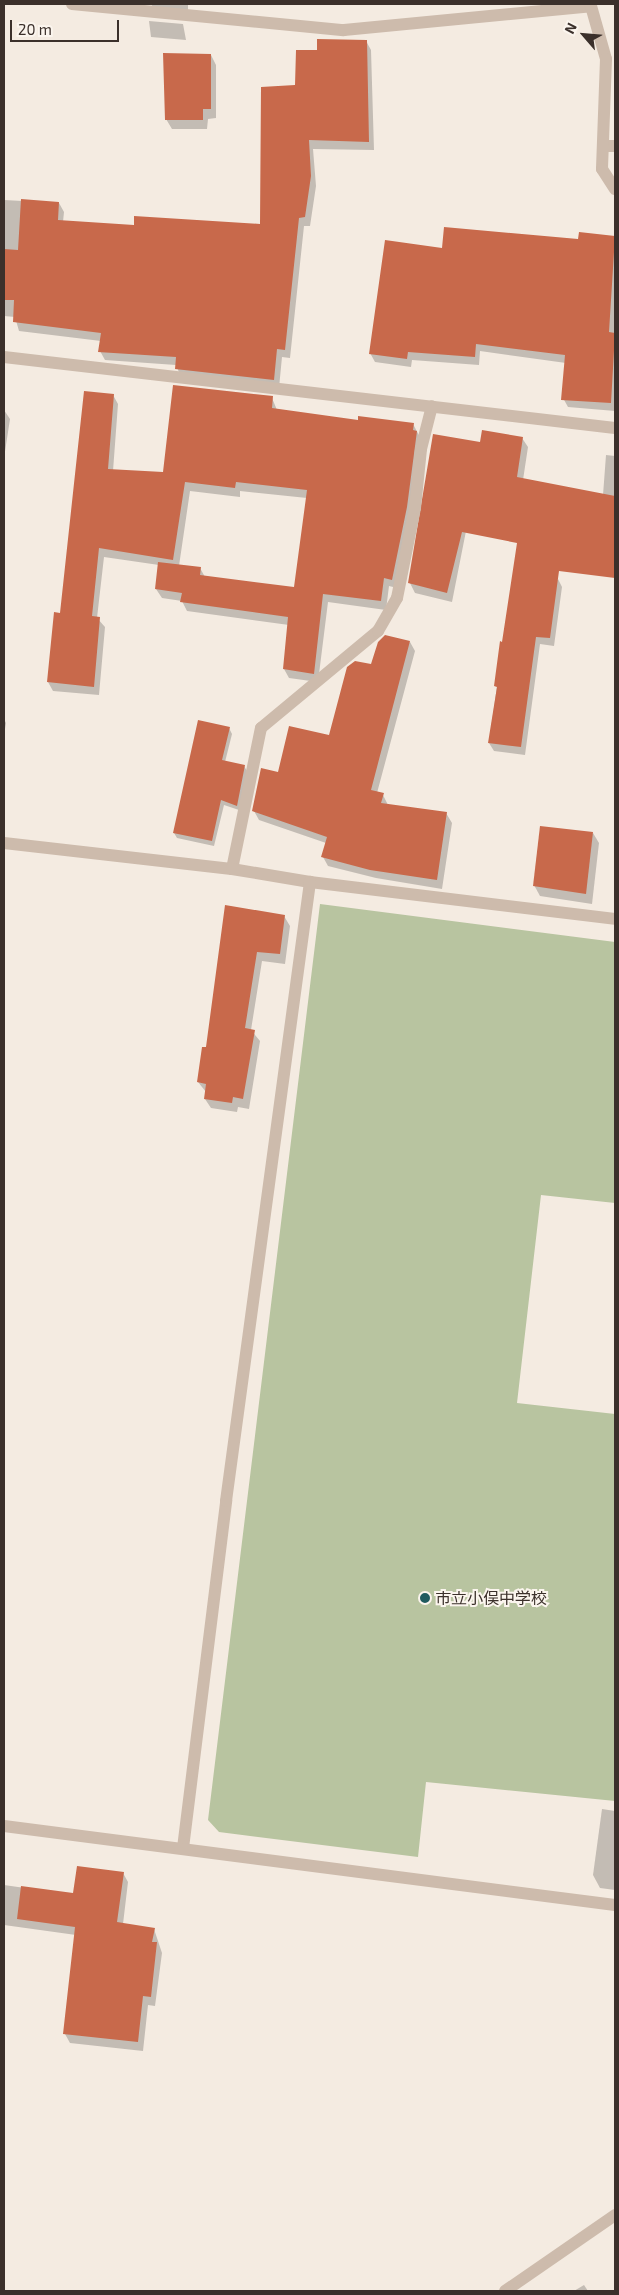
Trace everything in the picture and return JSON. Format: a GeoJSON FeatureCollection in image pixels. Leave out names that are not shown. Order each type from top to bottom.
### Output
{"type":"FeatureCollection","features":[{"type":"Feature","properties":{"kind":"street"},"geometry":{"type":"LineString","coordinates":[[72,4],[344,30],[590,5],[606,59],[609,146],[602,169],[615,189]]}},
{"type":"Feature","properties":{"kind":"street"},"geometry":{"type":"LineString","coordinates":[[4,357],[615,428]]}},
{"type":"Feature","properties":{"kind":"street"},"geometry":{"type":"LineString","coordinates":[[232,869],[261,728],[378,631],[397,598],[415,508],[421,449],[432,406]]}},
{"type":"Feature","properties":{"kind":"street"},"geometry":{"type":"LineString","coordinates":[[4,843],[232,869],[310,882],[615,920]]}},
{"type":"Feature","properties":{"kind":"street"},"geometry":{"type":"LineString","coordinates":[[183,1848],[226,1501],[310,882]]}},
{"type":"Feature","properties":{"kind":"street"},"geometry":{"type":"LineString","coordinates":[[4,1826],[615,1905]]}},
{"type":"Feature","properties":{"kind":"street"},"geometry":{"type":"LineString","coordinates":[[505,2291],[615,2215]]}},
{"type":"Feature","properties":{"kind":"green space","name":"市立小俣中学校"},"geometry":{"type":"Polygon","coordinates":[[[320,904],[615,942],[615,1203],[541,1195],[517,1403],[615,1414],[615,1801],[426,1782],[418,1857],[219,1832],[208,1820],[320,904]]]}},
{"type":"Feature","properties":{"kind":"building"},"geometry":{"type":"Polygon","coordinates":[[[317,39],[367,40],[369,142],[309,140],[311,176],[305,217],[299,218],[285,350],[277,349],[274,380],[175,369],[176,357],[98,352],[101,333],[13,322],[14,300],[4,300],[4,249],[18,250],[21,199],[59,202],[58,220],[134,225],[134,216],[260,224],[261,87],[295,85],[296,50],[317,50],[317,39]]]}},
{"type":"Feature","properties":{"kind":"building"},"geometry":{"type":"Polygon","coordinates":[[[163,53],[211,54],[211,109],[203,109],[203,120],[165,120],[163,53]]]}},
{"type":"Feature","properties":{"kind":"building"},"geometry":{"type":"Polygon","coordinates":[[[444,227],[578,239],[579,232],[615,236],[609,332],[615,333],[611,403],[561,400],[565,355],[476,344],[475,357],[408,352],[407,359],[369,354],[385,240],[442,248],[444,227]]]}},
{"type":"Feature","properties":{"kind":"building"},"geometry":{"type":"Polygon","coordinates":[[[173,385],[273,396],[272,408],[358,420],[358,416],[414,423],[413,430],[417,431],[407,507],[392,580],[384,578],[381,601],[323,594],[314,674],[283,669],[288,617],[180,602],[182,593],[155,589],[158,562],[201,567],[200,575],[294,587],[307,490],[236,482],[235,488],[185,482],[173,560],[99,548],[92,616],[100,617],[94,687],[47,682],[54,612],[60,613],[84,391],[114,394],[108,469],[163,472],[173,385]]]}},
{"type":"Feature","properties":{"kind":"building"},"geometry":{"type":"Polygon","coordinates":[[[482,430],[523,437],[517,477],[615,496],[615,578],[559,571],[550,638],[536,637],[521,747],[488,743],[497,687],[494,686],[500,641],[502,642],[517,543],[462,532],[447,593],[408,583],[433,434],[480,442],[482,430]]]}},
{"type":"Feature","properties":{"kind":"building"},"geometry":{"type":"Polygon","coordinates":[[[385,635],[410,641],[371,790],[384,793],[381,803],[447,812],[437,880],[370,870],[321,857],[327,837],[252,811],[261,768],[278,772],[289,726],[329,735],[347,667],[355,661],[371,664],[378,642],[385,635]]]}},
{"type":"Feature","properties":{"kind":"building"},"geometry":{"type":"Polygon","coordinates":[[[198,720],[230,727],[222,760],[245,765],[237,806],[221,800],[212,841],[173,833],[198,720]]]}},
{"type":"Feature","properties":{"kind":"building"},"geometry":{"type":"Polygon","coordinates":[[[540,826],[593,832],[586,894],[533,886],[540,826]]]}},
{"type":"Feature","properties":{"kind":"building"},"geometry":{"type":"Polygon","coordinates":[[[225,905],[285,915],[280,954],[257,952],[245,1028],[255,1030],[243,1099],[233,1097],[232,1103],[204,1099],[206,1084],[197,1082],[202,1047],[206,1047],[225,905]]]}},
{"type":"Feature","properties":{"kind":"building"},"geometry":{"type":"Polygon","coordinates":[[[77,1866],[124,1872],[117,1922],[155,1928],[152,1942],[157,1942],[151,1997],[143,1996],[138,2042],[63,2034],[75,1927],[17,1919],[21,1886],[73,1893],[77,1866]]]}},
{"type":"Feature","properties":{"kind":"place","name":"市立小俣中学校"},"geometry":{"type":"Point","coordinates":[425,1598]}}]}
